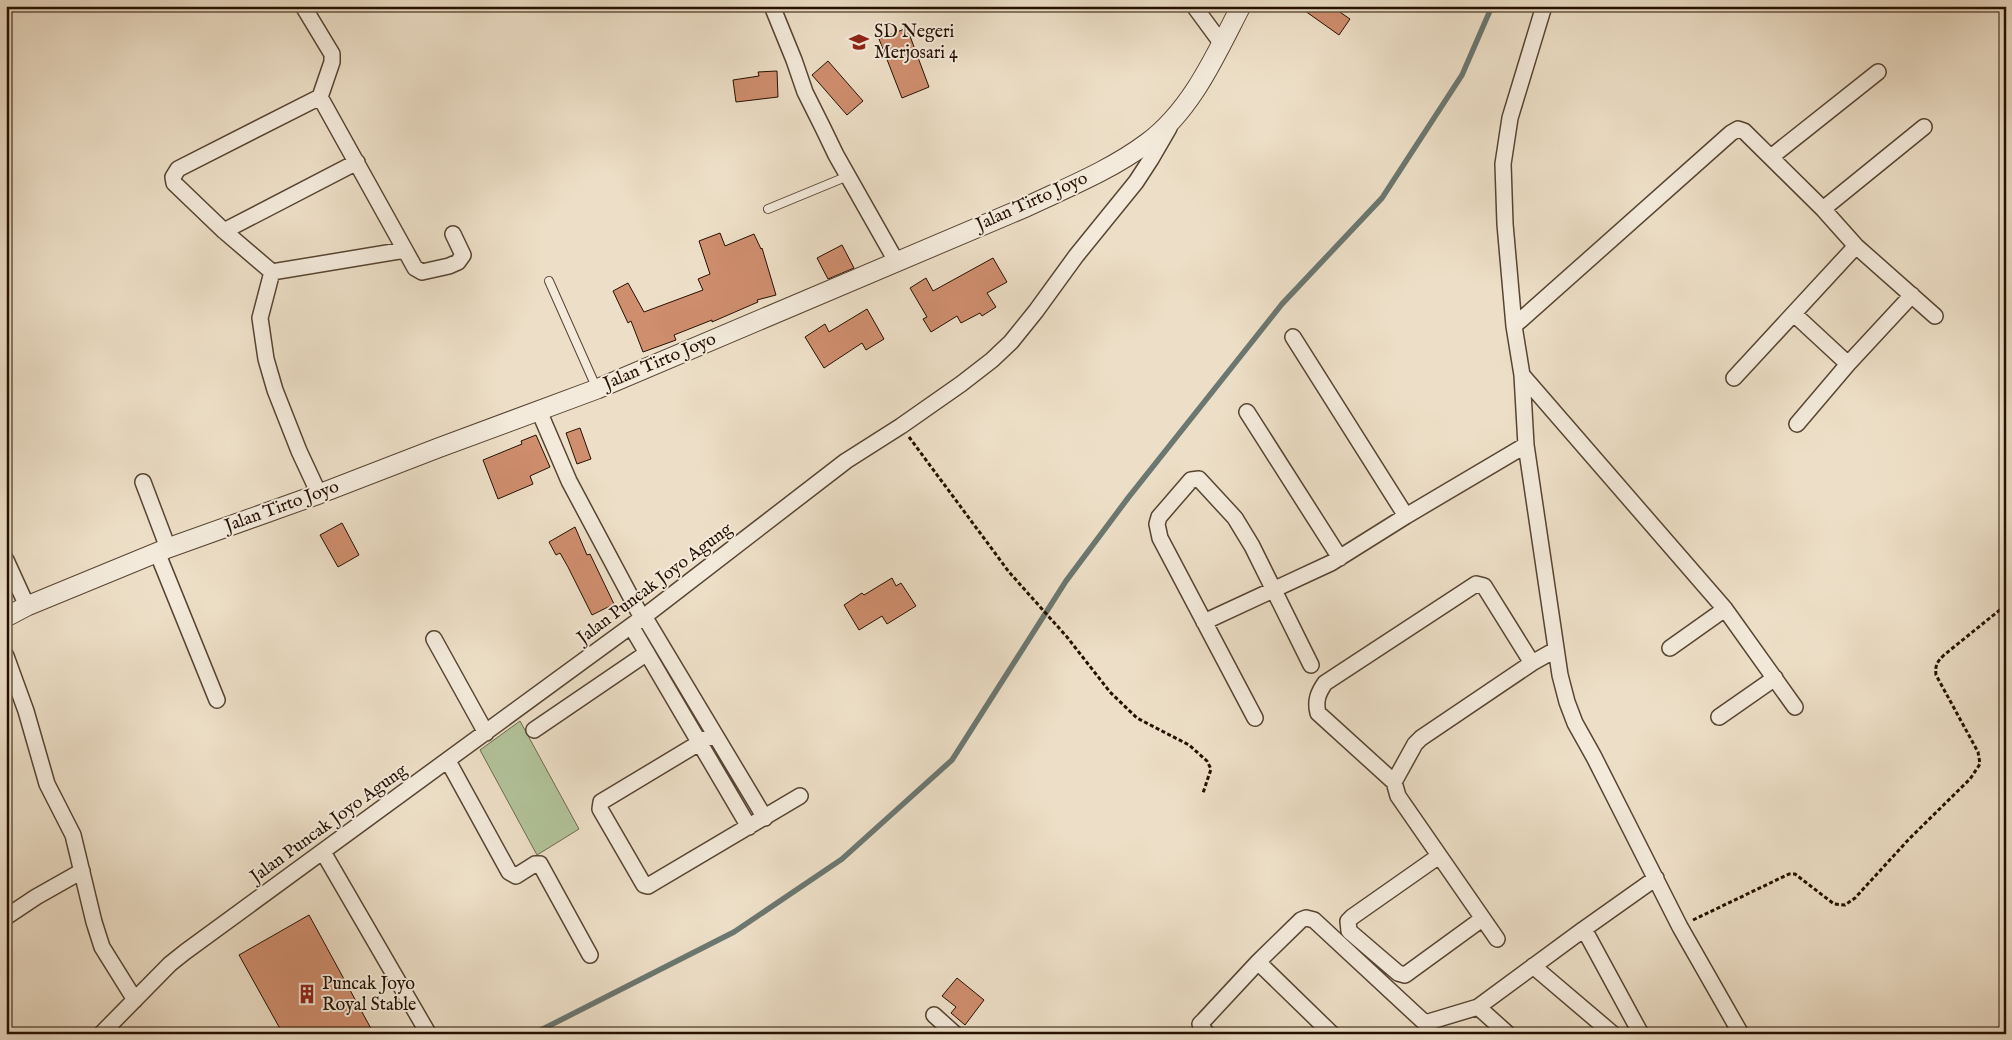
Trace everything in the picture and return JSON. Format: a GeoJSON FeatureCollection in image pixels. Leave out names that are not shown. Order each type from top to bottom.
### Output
{"type":"FeatureCollection","features":[{"type":"Feature","properties":{"kind":"street"},"geometry":{"type":"LineString","coordinates":[[303,6],[332,54],[332,62],[320,96],[178,169],[174,173],[174,183],[224,231],[272,272],[405,250]]}},
{"type":"Feature","properties":{"kind":"street"},"geometry":{"type":"LineString","coordinates":[[772,6],[805,92],[848,176],[896,261]]}},
{"type":"Feature","properties":{"kind":"street"},"geometry":{"type":"LineString","coordinates":[[1194,6],[1222,44]]}},
{"type":"Feature","properties":{"kind":"street","name":"Jalan Tirto Joyo"},"geometry":{"type":"LineString","coordinates":[[6,617],[27,606],[163,550],[319,494],[597,389],[1026,207],[1082,181],[1148,142],[1178,113],[1208,71],[1241,6]]}},
{"type":"Feature","properties":{"kind":"street"},"geometry":{"type":"LineString","coordinates":[[1544,6],[1510,118],[1503,164],[1514,326],[1522,375],[1526,444],[1556,650],[1567,702],[1575,723],[1680,927],[1741,1034]]}},
{"type":"Feature","properties":{"kind":"street"},"geometry":{"type":"LineString","coordinates":[[1771,157],[1878,72]]}},
{"type":"Feature","properties":{"kind":"street"},"geometry":{"type":"LineString","coordinates":[[320,96],[415,268],[422,272],[450,266],[458,262],[463,255],[453,234]]}},
{"type":"Feature","properties":{"kind":"street","name":"Jalan Puncak Joyo Agung"},"geometry":{"type":"LineString","coordinates":[[101,1034],[170,964],[185,952],[639,620],[846,461],[962,384],[992,360],[1011,342],[1136,182],[1152,160],[1178,113]]}},
{"type":"Feature","properties":{"kind":"street"},"geometry":{"type":"LineString","coordinates":[[1824,209],[1924,127]]}},
{"type":"Feature","properties":{"kind":"street"},"geometry":{"type":"LineString","coordinates":[[1514,326],[1731,133],[1738,129],[1744,131],[1824,209],[1856,246],[1935,316]]}},
{"type":"Feature","properties":{"kind":"street"},"geometry":{"type":"LineString","coordinates":[[224,231],[357,162]]}},
{"type":"Feature","properties":{"kind":"street"},"geometry":{"type":"LineString","coordinates":[[1734,378],[1856,246]]}},
{"type":"Feature","properties":{"kind":"street"},"geometry":{"type":"LineString","coordinates":[[272,272],[260,318],[266,359],[275,390],[299,451],[319,494]]}},
{"type":"Feature","properties":{"kind":"street"},"geometry":{"type":"LineString","coordinates":[[1797,424],[1848,364],[1912,296]]}},
{"type":"Feature","properties":{"kind":"street"},"geometry":{"type":"LineString","coordinates":[[1794,314],[1848,364]]}},
{"type":"Feature","properties":{"kind":"street"},"geometry":{"type":"LineString","coordinates":[[1293,337],[1406,516]]}},
{"type":"Feature","properties":{"kind":"street"},"geometry":{"type":"LineString","coordinates":[[1522,375],[1725,609],[1795,707]]}},
{"type":"Feature","properties":{"kind":"street"},"geometry":{"type":"LineString","coordinates":[[539,411],[569,481],[639,620],[714,734],[765,818]]}},
{"type":"Feature","properties":{"kind":"street"},"geometry":{"type":"LineString","coordinates":[[1247,412],[1340,558]]}},
{"type":"Feature","properties":{"kind":"street"},"geometry":{"type":"LineString","coordinates":[[1204,622],[1340,558],[1526,444]]}},
{"type":"Feature","properties":{"kind":"street"},"geometry":{"type":"LineString","coordinates":[[1255,718],[1160,538],[1158,529],[1159,518],[1191,480],[1199,479],[1235,518],[1252,546],[1311,665]]}},
{"type":"Feature","properties":{"kind":"street"},"geometry":{"type":"LineString","coordinates":[[144,482],[163,550],[217,700]]}},
{"type":"Feature","properties":{"kind":"street"},"geometry":{"type":"LineString","coordinates":[[6,560],[27,606]]}},
{"type":"Feature","properties":{"kind":"street"},"geometry":{"type":"LineString","coordinates":[[1497,939],[1398,796],[1394,782],[1318,713],[1318,697],[1325,683],[1476,584],[1484,586],[1532,663]]}},
{"type":"Feature","properties":{"kind":"street"},"geometry":{"type":"LineString","coordinates":[[1670,648],[1725,609]]}},
{"type":"Feature","properties":{"kind":"street"},"geometry":{"type":"LineString","coordinates":[[639,620],[648,653],[749,827]]}},
{"type":"Feature","properties":{"kind":"street"},"geometry":{"type":"LineString","coordinates":[[434,639],[486,733]]}},
{"type":"Feature","properties":{"kind":"street"},"geometry":{"type":"LineString","coordinates":[[1394,782],[1415,744],[1421,738],[1532,663],[1556,650]]}},
{"type":"Feature","properties":{"kind":"street"},"geometry":{"type":"LineString","coordinates":[[534,730],[648,653]]}},
{"type":"Feature","properties":{"kind":"street"},"geometry":{"type":"LineString","coordinates":[[6,656],[26,711],[47,784],[73,835],[102,947],[135,1000]]}},
{"type":"Feature","properties":{"kind":"street"},"geometry":{"type":"LineString","coordinates":[[1719,717],[1774,678]]}},
{"type":"Feature","properties":{"kind":"street"},"geometry":{"type":"LineString","coordinates":[[714,734],[601,802],[600,809],[644,885],[648,886],[800,796]]}},
{"type":"Feature","properties":{"kind":"street"},"geometry":{"type":"LineString","coordinates":[[448,760],[509,872],[516,876],[535,864],[540,864],[590,955]]}},
{"type":"Feature","properties":{"kind":"street"},"geometry":{"type":"LineString","coordinates":[[323,852],[428,1033]]}},
{"type":"Feature","properties":{"kind":"street"},"geometry":{"type":"LineString","coordinates":[[1438,856],[1352,917],[1348,921],[1349,930],[1398,973],[1406,975],[1482,919]]}},
{"type":"Feature","properties":{"kind":"street"},"geometry":{"type":"LineString","coordinates":[[6,917],[36,897],[82,871]]}},
{"type":"Feature","properties":{"kind":"street"},"geometry":{"type":"LineString","coordinates":[[1207,1034],[1200,1024],[1258,962],[1301,920],[1306,918],[1314,920],[1420,1029],[1478,1007],[1656,878]]}},
{"type":"Feature","properties":{"kind":"street"},"geometry":{"type":"LineString","coordinates":[[1584,929],[1641,1034]]}},
{"type":"Feature","properties":{"kind":"street"},"geometry":{"type":"LineString","coordinates":[[1258,962],[1332,1034]]}},
{"type":"Feature","properties":{"kind":"street"},"geometry":{"type":"LineString","coordinates":[[1533,966],[1613,1034]]}},
{"type":"Feature","properties":{"kind":"street"},"geometry":{"type":"LineString","coordinates":[[1478,1007],[1508,1034]]}},
{"type":"Feature","properties":{"kind":"street"},"geometry":{"type":"LineString","coordinates":[[934,1015],[955,1034]]}},
{"type":"Feature","properties":{"kind":"lane"},"geometry":{"type":"LineString","coordinates":[[768,209],[848,176]]}},
{"type":"Feature","properties":{"kind":"lane"},"geometry":{"type":"LineString","coordinates":[[549,281],[597,389]]}},
{"type":"Feature","properties":{"kind":"path"},"geometry":{"type":"LineString","coordinates":[[901,426],[1009,572],[1057,626],[1110,692],[1137,718],[1189,745],[1207,761],[1212,769],[1202,793]]}},
{"type":"Feature","properties":{"kind":"path"},"geometry":{"type":"LineString","coordinates":[[1680,927],[1789,874],[1796,874],[1834,904],[1845,904],[1855,898],[1970,779],[1980,764],[1978,752],[1936,675],[1935,667],[1944,655],[2006,604]]}},
{"type":"Feature","properties":{"kind":"green space"},"geometry":{"type":"Polygon","coordinates":[[[520,721],[579,829],[537,855],[480,750],[520,721]]]}},
{"type":"Feature","properties":{"kind":"building"},"geometry":{"type":"Polygon","coordinates":[[[1298,6],[1331,6],[1350,19],[1339,35],[1298,6]]]}},
{"type":"Feature","properties":{"kind":"building"},"geometry":{"type":"Polygon","coordinates":[[[907,28],[929,87],[902,98],[879,39],[907,28]]]}},
{"type":"Feature","properties":{"kind":"building"},"geometry":{"type":"Polygon","coordinates":[[[828,61],[863,101],[847,115],[812,75],[828,61]]]}},
{"type":"Feature","properties":{"kind":"building"},"geometry":{"type":"Polygon","coordinates":[[[777,71],[778,97],[736,102],[733,80],[759,76],[758,72],[777,71]]]}},
{"type":"Feature","properties":{"kind":"building"},"geometry":{"type":"Polygon","coordinates":[[[720,233],[725,246],[754,234],[762,248],[776,295],[757,300],[758,302],[712,322],[712,320],[674,335],[676,340],[643,352],[631,321],[628,323],[613,291],[628,283],[644,312],[703,290],[698,279],[710,274],[699,241],[720,233]]]}},
{"type":"Feature","properties":{"kind":"building"},"geometry":{"type":"Polygon","coordinates":[[[842,245],[854,268],[828,279],[817,258],[842,245]]]}},
{"type":"Feature","properties":{"kind":"building"},"geometry":{"type":"Polygon","coordinates":[[[993,258],[1007,282],[987,293],[996,307],[982,316],[980,313],[961,323],[957,316],[931,332],[923,319],[927,317],[910,288],[926,278],[933,291],[993,258]]]}},
{"type":"Feature","properties":{"kind":"building"},"geometry":{"type":"Polygon","coordinates":[[[867,309],[884,339],[866,350],[862,343],[824,368],[805,337],[825,324],[829,332],[867,309]]]}},
{"type":"Feature","properties":{"kind":"building"},"geometry":{"type":"Polygon","coordinates":[[[580,428],[591,459],[577,464],[566,433],[580,428]]]}},
{"type":"Feature","properties":{"kind":"building"},"geometry":{"type":"Polygon","coordinates":[[[536,435],[550,467],[530,476],[533,484],[498,499],[483,460],[522,444],[521,441],[536,435]]]}},
{"type":"Feature","properties":{"kind":"building"},"geometry":{"type":"Polygon","coordinates":[[[342,523],[359,555],[338,567],[320,535],[342,523]]]}},
{"type":"Feature","properties":{"kind":"building"},"geometry":{"type":"Polygon","coordinates":[[[575,527],[587,555],[590,554],[614,604],[592,615],[560,553],[556,555],[549,542],[575,527]]]}},
{"type":"Feature","properties":{"kind":"building"},"geometry":{"type":"Polygon","coordinates":[[[892,578],[896,586],[901,583],[916,606],[887,624],[882,616],[859,630],[844,605],[862,593],[864,595],[892,578]]]}},
{"type":"Feature","properties":{"kind":"building","name":"Puncak Joyo Royal Stable"},"geometry":{"type":"Polygon","coordinates":[[[309,915],[374,1034],[283,1034],[239,955],[309,915]]]}},
{"type":"Feature","properties":{"kind":"building"},"geometry":{"type":"Polygon","coordinates":[[[957,978],[984,1000],[965,1025],[951,1013],[956,1007],[942,996],[957,978]]]}},
{"type":"Feature","properties":{"kind":"waterway"},"geometry":{"type":"LineString","coordinates":[[533,1034],[734,932],[842,859],[952,760],[1066,581],[1128,498],[1282,304],[1382,198],[1462,75],[1492,6]]}},
{"type":"Feature","properties":{"kind":"place","name":"SD Negeri Merjosari 4"},"geometry":{"type":"Point","coordinates":[859,42]}},
{"type":"Feature","properties":{"kind":"place","name":"Puncak Joyo Royal Stable"},"geometry":{"type":"Point","coordinates":[307,994]}}]}
